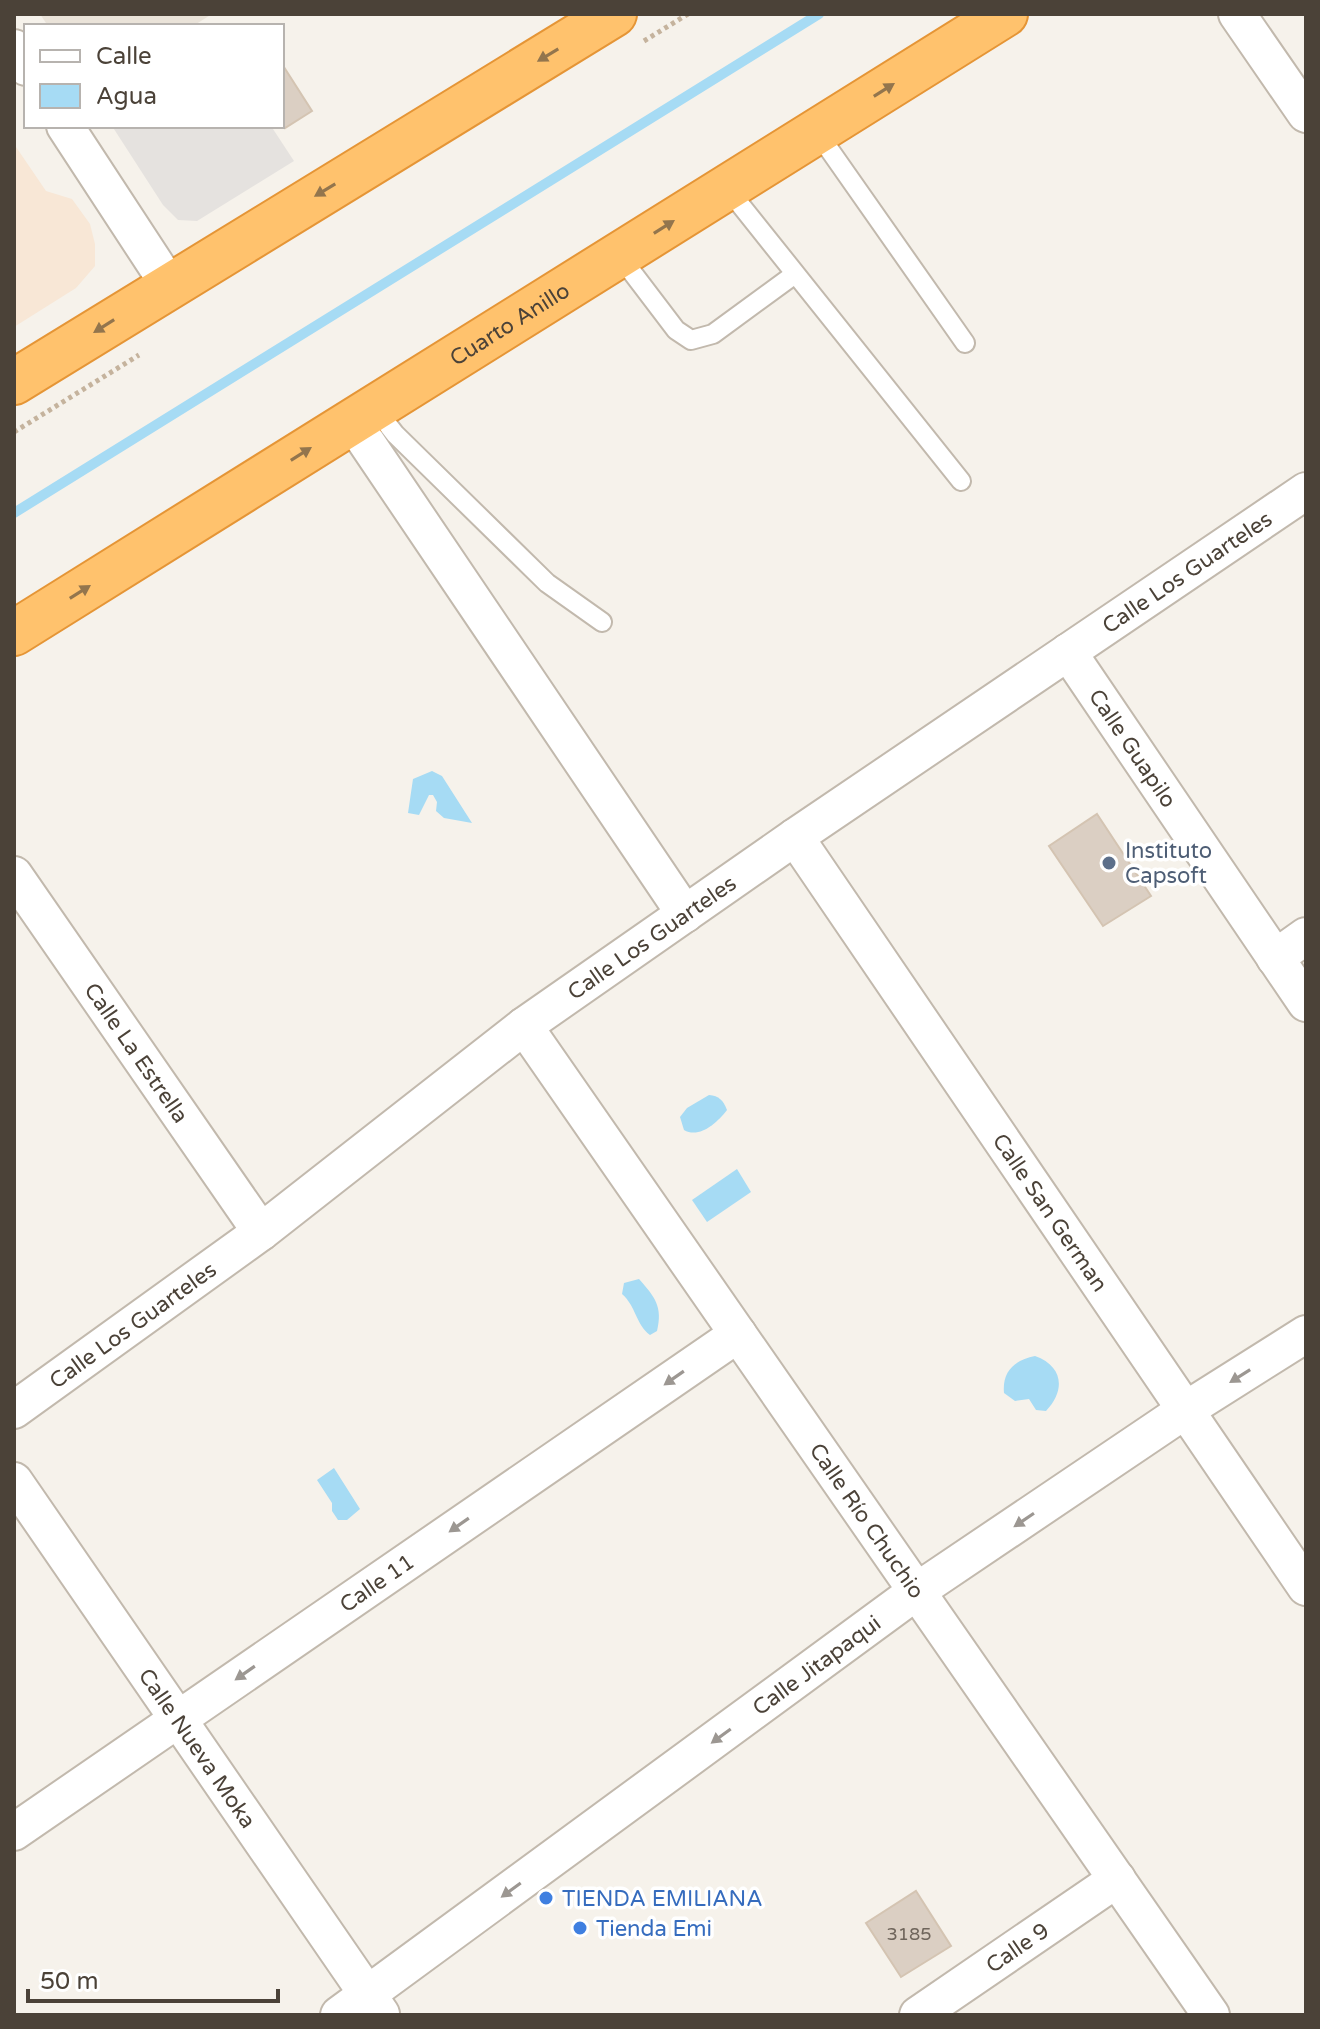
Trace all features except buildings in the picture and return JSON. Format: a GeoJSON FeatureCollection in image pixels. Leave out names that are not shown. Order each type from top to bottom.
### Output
{"type":"FeatureCollection","features":[{"type":"Feature","properties":{"kind":"highway"},"geometry":{"type":"LineString","coordinates":[[14,382],[614,14]]}},
{"type":"Feature","properties":{"kind":"highway","name":"Cuarto Anillo"},"geometry":{"type":"LineString","coordinates":[[14,633],[1005,14]]}},
{"type":"Feature","properties":{"kind":"street"},"geometry":{"type":"LineString","coordinates":[[1237,14],[1306,114]]}},
{"type":"Feature","properties":{"kind":"street"},"geometry":{"type":"LineString","coordinates":[[66,128],[169,285]]}},
{"type":"Feature","properties":{"kind":"street"},"geometry":{"type":"LineString","coordinates":[[363,414],[685,914]]}},
{"type":"Feature","properties":{"kind":"street","name":"Calle Los Guarteles"},"geometry":{"type":"LineString","coordinates":[[14,1410],[261,1232],[524,1026],[795,837],[1306,491]]}},
{"type":"Feature","properties":{"kind":"street","name":"Calle Guapilo"},"geometry":{"type":"LineString","coordinates":[[1068,652],[1306,1003]]}},
{"type":"Feature","properties":{"kind":"street","name":"Calle San German"},"geometry":{"type":"LineString","coordinates":[[795,837],[1306,1587]]}},
{"type":"Feature","properties":{"kind":"street","name":"Calle La Estrella"},"geometry":{"type":"LineString","coordinates":[[14,875],[261,1232]]}},
{"type":"Feature","properties":{"kind":"street"},"geometry":{"type":"LineString","coordinates":[[1275,958],[1306,936]]}},
{"type":"Feature","properties":{"kind":"street","name":"Calle Río Chuchio"},"geometry":{"type":"LineString","coordinates":[[524,1026],[1211,2015]]}},
{"type":"Feature","properties":{"kind":"street","name":"Calle 11"},"geometry":{"type":"LineString","coordinates":[[14,1832],[738,1334]]}},
{"type":"Feature","properties":{"kind":"street","name":"Calle Jitapaqui"},"geometry":{"type":"LineString","coordinates":[[339,2015],[375,2005],[917,1591],[1184,1411],[1306,1334]]}},
{"type":"Feature","properties":{"kind":"street","name":"Calle Nueva Moka"},"geometry":{"type":"LineString","coordinates":[[14,1481],[375,2005]]}},
{"type":"Feature","properties":{"kind":"street","name":"Calle 9"},"geometry":{"type":"LineString","coordinates":[[918,2015],[1117,1879]]}},
{"type":"Feature","properties":{"kind":"lane"},"geometry":{"type":"LineString","coordinates":[[817,132],[965,343]]}},
{"type":"Feature","properties":{"kind":"lane"},"geometry":{"type":"LineString","coordinates":[[727,188],[961,481]]}},
{"type":"Feature","properties":{"kind":"lane"},"geometry":{"type":"LineString","coordinates":[[619,255],[676,330],[691,340],[713,334],[795,274]]}},
{"type":"Feature","properties":{"kind":"lane"},"geometry":{"type":"LineString","coordinates":[[363,414],[395,434],[547,583],[602,622]]}},
{"type":"Feature","properties":{"kind":"shaded area"},"geometry":{"type":"Polygon","coordinates":[[[40,14],[212,14],[196,24],[47,24],[40,14]]]}},
{"type":"Feature","properties":{"kind":"shaded area"},"geometry":{"type":"Polygon","coordinates":[[[113,128],[272,128],[294,161],[197,221],[178,220],[163,205],[113,128]]]}},
{"type":"Feature","properties":{"kind":"shaded area"},"geometry":{"type":"Polygon","coordinates":[[[14,144],[46,191],[72,199],[90,224],[95,244],[95,266],[76,288],[14,327],[14,144]]]}},
{"type":"Feature","properties":{"kind":"water"},"geometry":{"type":"Polygon","coordinates":[[[432,771],[442,776],[472,823],[444,818],[436,811],[437,802],[433,795],[429,795],[419,815],[408,813],[413,779],[432,771]]]}},
{"type":"Feature","properties":{"kind":"water"},"geometry":{"type":"Polygon","coordinates":[[[709,1095],[720,1099],[727,1110],[702,1131],[684,1130],[680,1117],[687,1108],[709,1095]]]}},
{"type":"Feature","properties":{"kind":"water"},"geometry":{"type":"Polygon","coordinates":[[[737,1169],[751,1192],[707,1222],[692,1200],[737,1169]]]}},
{"type":"Feature","properties":{"kind":"water"},"geometry":{"type":"Polygon","coordinates":[[[639,1279],[658,1309],[657,1331],[650,1335],[622,1294],[624,1283],[639,1279]]]}},
{"type":"Feature","properties":{"kind":"water"},"geometry":{"type":"Polygon","coordinates":[[[1035,1356],[1051,1366],[1058,1379],[1057,1395],[1046,1411],[1036,1410],[1029,1399],[1015,1401],[1004,1393],[1005,1378],[1011,1368],[1021,1360],[1035,1356]]]}},
{"type":"Feature","properties":{"kind":"water"},"geometry":{"type":"Polygon","coordinates":[[[334,1468],[360,1509],[347,1520],[338,1520],[332,1511],[332,1503],[317,1480],[334,1468]]]}},
{"type":"Feature","properties":{"kind":"waterway"},"geometry":{"type":"LineString","coordinates":[[14,513],[819,14]]}},
{"type":"Feature","properties":{"kind":"place","name":"Instituto Capsoft"},"geometry":{"type":"Point","coordinates":[1109,863]}},
{"type":"Feature","properties":{"kind":"place","name":"TIENDA EMILIANA"},"geometry":{"type":"Point","coordinates":[546,1898]}},
{"type":"Feature","properties":{"kind":"place","name":"Tienda Emi"},"geometry":{"type":"Point","coordinates":[580,1928]}}]}
